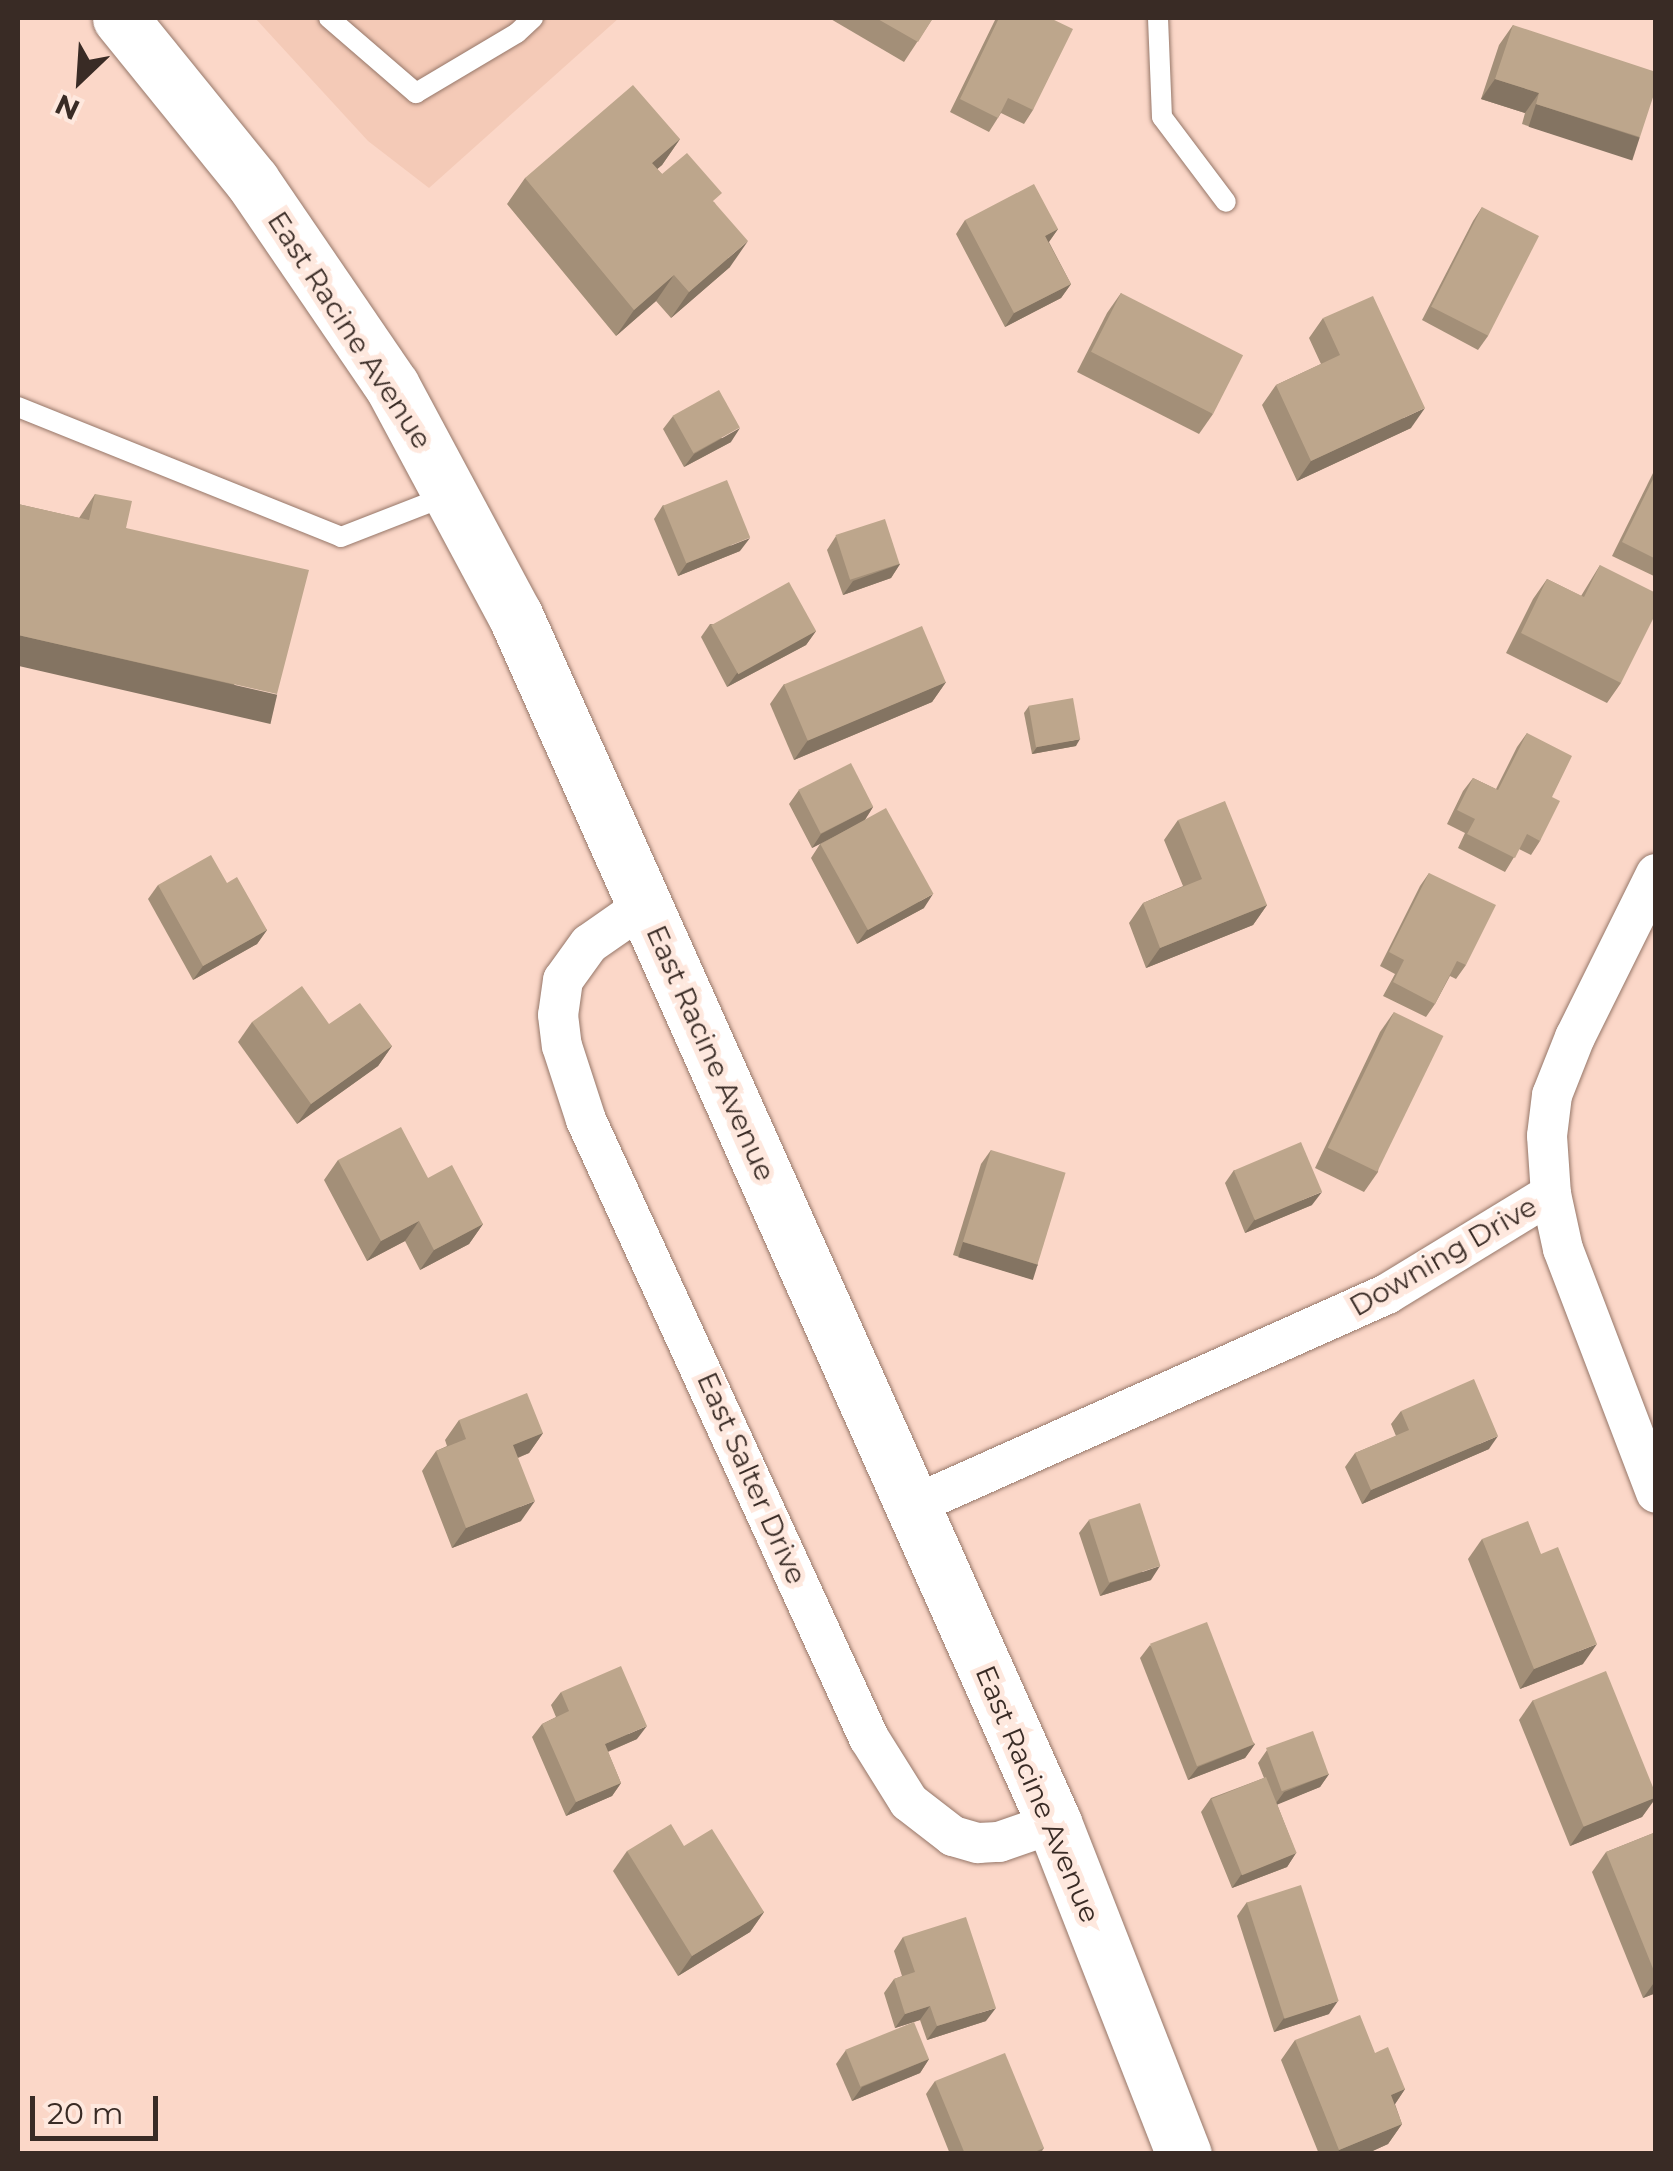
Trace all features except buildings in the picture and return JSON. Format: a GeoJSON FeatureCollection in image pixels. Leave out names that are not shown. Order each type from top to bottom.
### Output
{"type":"FeatureCollection","features":[{"type":"Feature","properties":{"kind":"main road","name":"East Racine Avenue"},"geometry":{"type":"LineString","coordinates":[[120,18],[252,181],[392,386],[515,615],[1054,1823],[1184,2154]]}},
{"type":"Feature","properties":{"kind":"street","name":"Downing Drive"},"geometry":{"type":"LineString","coordinates":[[912,1506],[1388,1294],[1551,1194],[1548,1136],[1552,1095],[1575,1037],[1656,874]]}},
{"type":"Feature","properties":{"kind":"street","name":"East Salter Drive"},"geometry":{"type":"LineString","coordinates":[[645,905],[608,928],[571,963],[561,997],[562,1046],[586,1120],[869,1738],[909,1802],[953,1836],[999,1842],[1054,1823]]}},
{"type":"Feature","properties":{"kind":"street"},"geometry":{"type":"LineString","coordinates":[[1551,1194],[1585,1317],[1656,1493]]}},
{"type":"Feature","properties":{"kind":"lane"},"geometry":{"type":"LineString","coordinates":[[328,18],[416,93],[517,33],[534,18]]}},
{"type":"Feature","properties":{"kind":"lane"},"geometry":{"type":"LineString","coordinates":[[1158,18],[1162,117],[1226,202]]}},
{"type":"Feature","properties":{"kind":"lane"},"geometry":{"type":"LineString","coordinates":[[18,407],[341,536],[452,494]]}},
{"type":"Feature","properties":{"kind":"shaded area"},"geometry":{"type":"Polygon","coordinates":[[[255,18],[619,18],[429,188],[368,141],[255,18]]]}}]}
